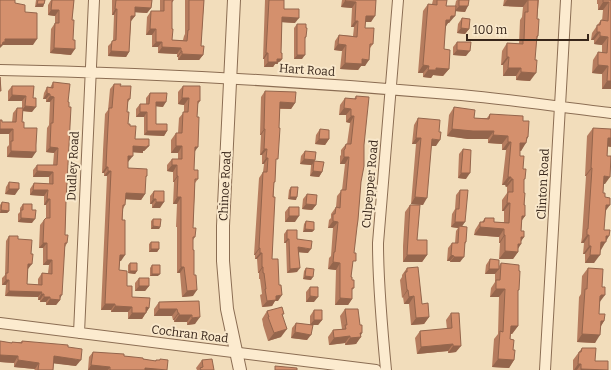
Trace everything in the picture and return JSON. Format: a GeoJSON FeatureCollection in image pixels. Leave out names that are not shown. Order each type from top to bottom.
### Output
{"type":"FeatureCollection","features":[{"type":"Feature","properties":{"kind":"street","name":"Dudley Road"},"geometry":{"type":"LineString","coordinates":[[79,333],[94,0]]}},
{"type":"Feature","properties":{"kind":"street","name":"Chinoe Road"},"geometry":{"type":"LineString","coordinates":[[234,0],[223,226],[223,261],[227,309],[240,370]]}},
{"type":"Feature","properties":{"kind":"street","name":"Culpepper Road"},"geometry":{"type":"LineString","coordinates":[[386,370],[380,308],[378,243],[398,0]]}},
{"type":"Feature","properties":{"kind":"street","name":"Clinton Road"},"geometry":{"type":"LineString","coordinates":[[546,370],[566,0]]}},
{"type":"Feature","properties":{"kind":"street","name":"Hart Road"},"geometry":{"type":"LineString","coordinates":[[0,70],[91,72],[304,82],[450,94],[611,113]]}},
{"type":"Feature","properties":{"kind":"street","name":"Cochran Road"},"geometry":{"type":"LineString","coordinates":[[0,323],[376,370]]}},
{"type":"Feature","properties":{"kind":"building"},"geometry":{"type":"Polygon","coordinates":[[[0,0],[15,0],[15,3],[25,5],[25,12],[37,13],[37,39],[5,39],[5,42],[0,45],[0,0]]]}},
{"type":"Feature","properties":{"kind":"building"},"geometry":{"type":"Polygon","coordinates":[[[38,0],[45,0],[44,4],[37,4],[38,0]]]}},
{"type":"Feature","properties":{"kind":"building"},"geometry":{"type":"Polygon","coordinates":[[[52,0],[74,0],[72,20],[74,20],[73,40],[75,40],[75,49],[54,48],[55,23],[59,23],[59,10],[51,10],[52,0]]]}},
{"type":"Feature","properties":{"kind":"building"},"geometry":{"type":"Polygon","coordinates":[[[116,0],[152,0],[151,8],[135,7],[135,16],[131,16],[129,52],[111,51],[112,41],[116,40],[116,0]]]}},
{"type":"Feature","properties":{"kind":"building"},"geometry":{"type":"Polygon","coordinates":[[[164,0],[173,0],[172,40],[187,41],[189,30],[189,0],[204,0],[201,46],[204,46],[203,55],[182,54],[181,48],[162,47],[162,42],[156,42],[156,29],[150,29],[151,11],[164,11],[164,0]]]}},
{"type":"Feature","properties":{"kind":"building"},"geometry":{"type":"Polygon","coordinates":[[[269,0],[284,0],[284,9],[299,9],[299,18],[282,17],[282,59],[277,59],[277,62],[268,62],[268,53],[266,53],[269,0]]]}},
{"type":"Feature","properties":{"kind":"building"},"geometry":{"type":"Polygon","coordinates":[[[376,0],[375,16],[366,16],[365,28],[374,28],[373,44],[370,44],[369,60],[362,59],[362,64],[345,63],[346,45],[338,44],[339,35],[357,37],[358,21],[355,21],[356,2],[345,1],[376,0]]]}},
{"type":"Feature","properties":{"kind":"building"},"geometry":{"type":"Polygon","coordinates":[[[437,0],[447,0],[446,6],[456,6],[455,16],[451,16],[450,20],[446,20],[444,49],[450,50],[449,69],[436,68],[436,70],[428,70],[429,66],[423,65],[428,4],[437,5],[437,0]]]}},
{"type":"Feature","properties":{"kind":"building"},"geometry":{"type":"Polygon","coordinates":[[[459,0],[469,0],[468,6],[459,6],[459,0]]]}},
{"type":"Feature","properties":{"kind":"building"},"geometry":{"type":"Polygon","coordinates":[[[528,0],[538,0],[537,19],[539,19],[535,60],[537,60],[536,73],[521,72],[521,68],[508,68],[509,57],[507,57],[507,43],[523,44],[525,12],[528,12],[528,0]]]}},
{"type":"Feature","properties":{"kind":"building"},"geometry":{"type":"Polygon","coordinates":[[[603,0],[611,0],[611,81],[607,81],[608,66],[598,65],[598,52],[607,53],[608,37],[600,36],[600,32],[597,32],[597,25],[600,25],[601,20],[608,21],[609,2],[603,2],[603,0]]]}},
{"type":"Feature","properties":{"kind":"building"},"geometry":{"type":"Polygon","coordinates":[[[462,18],[470,19],[469,29],[461,28],[462,18]]]}},
{"type":"Feature","properties":{"kind":"building"},"geometry":{"type":"Polygon","coordinates":[[[297,24],[306,24],[305,55],[297,55],[297,24]]]}},
{"type":"Feature","properties":{"kind":"building"},"geometry":{"type":"Polygon","coordinates":[[[457,42],[471,42],[470,51],[457,50],[457,42]]]}},
{"type":"Feature","properties":{"kind":"building"},"geometry":{"type":"Polygon","coordinates":[[[53,82],[70,84],[68,102],[69,107],[71,107],[65,235],[68,235],[67,243],[65,243],[62,295],[60,295],[60,300],[44,297],[44,294],[41,294],[42,292],[9,291],[9,280],[6,280],[6,273],[8,273],[9,236],[18,236],[18,239],[32,240],[32,264],[28,264],[27,284],[42,285],[42,273],[52,274],[52,260],[47,260],[47,243],[43,243],[44,220],[46,218],[50,218],[50,199],[47,199],[48,190],[33,190],[34,183],[53,184],[53,172],[37,171],[37,165],[57,165],[58,148],[50,147],[54,97],[47,93],[47,87],[53,88],[53,82]]]}},
{"type":"Feature","properties":{"kind":"building"},"geometry":{"type":"Polygon","coordinates":[[[114,84],[121,84],[120,86],[131,86],[130,99],[128,99],[128,124],[130,124],[130,126],[136,126],[135,139],[149,139],[149,146],[133,146],[133,156],[128,156],[128,168],[147,169],[147,176],[145,194],[126,193],[125,205],[123,205],[122,220],[125,220],[125,255],[120,255],[119,270],[127,271],[127,286],[132,286],[132,297],[150,298],[149,308],[146,307],[146,313],[132,313],[132,307],[105,304],[111,171],[108,171],[108,167],[106,167],[109,108],[112,108],[114,84]]]}},
{"type":"Feature","properties":{"kind":"building"},"geometry":{"type":"Polygon","coordinates":[[[12,86],[34,86],[33,98],[36,98],[36,107],[25,106],[26,96],[12,95],[12,86]]]}},
{"type":"Feature","properties":{"kind":"building"},"geometry":{"type":"Polygon","coordinates":[[[183,86],[200,86],[200,101],[198,101],[197,117],[199,117],[198,147],[195,147],[194,170],[198,170],[198,179],[195,179],[193,228],[196,228],[195,237],[193,237],[193,250],[194,275],[196,275],[197,290],[187,291],[184,267],[181,267],[181,197],[177,197],[177,165],[172,165],[172,159],[182,159],[182,146],[176,146],[176,133],[182,133],[183,112],[188,112],[189,98],[182,98],[183,86]]]}},
{"type":"Feature","properties":{"kind":"building"},"geometry":{"type":"Polygon","coordinates":[[[265,91],[296,92],[295,103],[280,102],[278,159],[276,159],[273,197],[275,197],[272,259],[278,259],[279,285],[281,285],[282,295],[276,296],[276,300],[267,301],[262,267],[262,253],[260,253],[259,248],[263,172],[267,172],[268,158],[266,158],[267,149],[264,149],[265,91]]]}},
{"type":"Feature","properties":{"kind":"building"},"geometry":{"type":"Polygon","coordinates":[[[150,93],[167,93],[166,102],[156,102],[156,124],[167,124],[167,131],[147,131],[147,112],[140,112],[140,104],[149,104],[150,93]]]}},
{"type":"Feature","properties":{"kind":"building"},"geometry":{"type":"Polygon","coordinates":[[[356,96],[369,97],[364,145],[364,166],[354,253],[356,253],[356,261],[353,261],[351,277],[352,280],[354,280],[352,299],[340,298],[340,263],[333,262],[338,222],[333,221],[333,214],[335,214],[336,207],[340,208],[341,190],[346,190],[349,157],[344,157],[344,150],[346,144],[351,144],[354,116],[351,116],[351,109],[344,108],[345,98],[356,99],[356,96]]]}},
{"type":"Feature","properties":{"kind":"building"},"geometry":{"type":"Polygon","coordinates":[[[454,107],[475,110],[474,118],[489,119],[490,114],[523,116],[523,121],[529,121],[526,143],[520,143],[520,156],[524,156],[523,169],[526,169],[524,179],[525,216],[522,216],[521,231],[524,231],[524,237],[521,237],[521,244],[518,244],[518,252],[505,251],[504,229],[480,227],[480,222],[484,222],[485,218],[494,218],[494,222],[509,223],[510,203],[507,203],[508,192],[513,192],[513,179],[508,177],[511,142],[508,142],[508,136],[493,135],[494,131],[452,129],[454,107]]]}},
{"type":"Feature","properties":{"kind":"building"},"geometry":{"type":"Polygon","coordinates":[[[17,108],[23,108],[22,122],[24,122],[24,128],[37,128],[36,152],[11,151],[13,129],[0,129],[0,120],[2,120],[2,122],[16,122],[17,108]]]}},
{"type":"Feature","properties":{"kind":"building"},"geometry":{"type":"Polygon","coordinates":[[[418,118],[440,120],[440,140],[432,139],[427,198],[415,197],[421,138],[416,138],[418,118]]]}},
{"type":"Feature","properties":{"kind":"building"},"geometry":{"type":"Polygon","coordinates":[[[593,128],[611,129],[611,138],[608,138],[607,156],[611,156],[610,177],[604,176],[603,193],[605,193],[605,197],[610,198],[610,205],[606,205],[604,230],[610,230],[609,236],[606,236],[606,242],[601,242],[600,255],[590,255],[591,246],[589,246],[589,235],[587,235],[592,168],[593,128]]]}},
{"type":"Feature","properties":{"kind":"building"},"geometry":{"type":"Polygon","coordinates":[[[320,129],[329,130],[329,139],[319,139],[320,129]]]}},
{"type":"Feature","properties":{"kind":"building"},"geometry":{"type":"Polygon","coordinates":[[[463,149],[471,150],[470,173],[461,173],[463,149]]]}},
{"type":"Feature","properties":{"kind":"building"},"geometry":{"type":"Polygon","coordinates":[[[305,151],[316,152],[315,160],[304,159],[305,151]]]}},
{"type":"Feature","properties":{"kind":"building"},"geometry":{"type":"Polygon","coordinates":[[[314,161],[324,162],[322,172],[313,171],[314,161]]]}},
{"type":"Feature","properties":{"kind":"building"},"geometry":{"type":"Polygon","coordinates":[[[9,182],[19,183],[19,189],[9,189],[9,182]]]}},
{"type":"Feature","properties":{"kind":"building"},"geometry":{"type":"Polygon","coordinates":[[[291,187],[298,187],[297,197],[290,197],[291,187]]]}},
{"type":"Feature","properties":{"kind":"building"},"geometry":{"type":"Polygon","coordinates":[[[460,190],[468,190],[465,222],[455,222],[456,209],[459,209],[460,190]]]}},
{"type":"Feature","properties":{"kind":"building"},"geometry":{"type":"Polygon","coordinates":[[[154,191],[164,191],[164,202],[156,202],[156,199],[153,199],[154,191]]]}},
{"type":"Feature","properties":{"kind":"building"},"geometry":{"type":"Polygon","coordinates":[[[307,194],[317,195],[316,205],[306,204],[307,194]]]}},
{"type":"Feature","properties":{"kind":"building"},"geometry":{"type":"Polygon","coordinates":[[[2,202],[9,203],[9,211],[1,210],[2,202]]]}},
{"type":"Feature","properties":{"kind":"building"},"geometry":{"type":"Polygon","coordinates":[[[23,204],[32,204],[32,210],[36,210],[35,219],[21,218],[23,204]]]}},
{"type":"Feature","properties":{"kind":"building"},"geometry":{"type":"Polygon","coordinates":[[[410,205],[420,205],[417,240],[427,240],[427,255],[407,255],[410,205]]]}},
{"type":"Feature","properties":{"kind":"building"},"geometry":{"type":"Polygon","coordinates":[[[289,207],[299,207],[299,216],[289,216],[289,207]]]}},
{"type":"Feature","properties":{"kind":"building"},"geometry":{"type":"Polygon","coordinates":[[[153,219],[161,219],[160,227],[153,226],[153,219]]]}},
{"type":"Feature","properties":{"kind":"building"},"geometry":{"type":"Polygon","coordinates":[[[306,221],[314,222],[314,230],[305,229],[306,221]]]}},
{"type":"Feature","properties":{"kind":"building"},"geometry":{"type":"Polygon","coordinates":[[[459,226],[467,227],[464,257],[454,257],[451,255],[452,243],[458,243],[459,226]]]}},
{"type":"Feature","properties":{"kind":"building"},"geometry":{"type":"Polygon","coordinates":[[[287,230],[297,230],[297,239],[312,241],[311,249],[298,247],[300,268],[290,269],[289,239],[287,239],[287,230]]]}},
{"type":"Feature","properties":{"kind":"building"},"geometry":{"type":"Polygon","coordinates":[[[151,242],[159,242],[159,249],[151,249],[151,242]]]}},
{"type":"Feature","properties":{"kind":"building"},"geometry":{"type":"Polygon","coordinates":[[[490,259],[499,260],[499,269],[489,269],[490,259]]]}},
{"type":"Feature","properties":{"kind":"building"},"geometry":{"type":"Polygon","coordinates":[[[130,263],[137,263],[137,271],[130,271],[130,263]]]}},
{"type":"Feature","properties":{"kind":"building"},"geometry":{"type":"Polygon","coordinates":[[[501,263],[519,265],[520,271],[518,290],[518,326],[511,326],[510,339],[514,340],[514,360],[498,359],[500,331],[503,332],[505,289],[496,289],[496,280],[500,280],[501,263]]]}},
{"type":"Feature","properties":{"kind":"building"},"geometry":{"type":"Polygon","coordinates":[[[152,265],[160,265],[160,274],[152,274],[152,265]]]}},
{"type":"Feature","properties":{"kind":"building"},"geometry":{"type":"Polygon","coordinates":[[[418,267],[422,304],[428,303],[429,317],[416,318],[414,296],[409,297],[407,290],[405,272],[407,272],[407,268],[418,267]]]}},
{"type":"Feature","properties":{"kind":"building"},"geometry":{"type":"Polygon","coordinates":[[[306,268],[314,269],[313,277],[305,276],[306,268]]]}},
{"type":"Feature","properties":{"kind":"building"},"geometry":{"type":"Polygon","coordinates":[[[588,268],[603,269],[602,287],[605,287],[605,295],[600,296],[599,314],[605,314],[604,321],[601,321],[600,335],[582,334],[588,268]]]}},
{"type":"Feature","properties":{"kind":"building"},"geometry":{"type":"Polygon","coordinates":[[[139,278],[149,278],[149,286],[139,286],[139,278]]]}},
{"type":"Feature","properties":{"kind":"building"},"geometry":{"type":"Polygon","coordinates":[[[310,287],[318,287],[318,297],[310,296],[310,287]]]}},
{"type":"Feature","properties":{"kind":"building"},"geometry":{"type":"Polygon","coordinates":[[[199,301],[200,317],[192,318],[192,315],[179,315],[177,309],[159,309],[159,302],[199,301]]]}},
{"type":"Feature","properties":{"kind":"building"},"geometry":{"type":"Polygon","coordinates":[[[282,307],[284,314],[282,314],[287,329],[274,333],[267,311],[282,307]]]}},
{"type":"Feature","properties":{"kind":"building"},"geometry":{"type":"Polygon","coordinates":[[[345,309],[358,309],[360,325],[362,325],[362,333],[360,333],[361,337],[350,338],[350,336],[334,338],[333,330],[346,329],[345,309]]]}},
{"type":"Feature","properties":{"kind":"building"},"geometry":{"type":"Polygon","coordinates":[[[314,310],[322,310],[322,320],[314,320],[314,310]]]}},
{"type":"Feature","properties":{"kind":"building"},"geometry":{"type":"Polygon","coordinates":[[[451,313],[459,313],[461,346],[453,346],[453,344],[421,347],[420,331],[452,328],[451,313]]]}},
{"type":"Feature","properties":{"kind":"building"},"geometry":{"type":"Polygon","coordinates":[[[296,323],[313,325],[311,335],[295,332],[296,323]]]}},
{"type":"Feature","properties":{"kind":"building"},"geometry":{"type":"Polygon","coordinates":[[[0,341],[22,343],[22,341],[68,345],[68,347],[82,349],[81,360],[54,356],[53,370],[38,370],[39,363],[18,360],[18,356],[0,355],[0,341]]]}},
{"type":"Feature","properties":{"kind":"building"},"geometry":{"type":"Polygon","coordinates":[[[582,348],[596,348],[595,361],[608,361],[608,370],[581,369],[581,364],[578,364],[579,352],[581,352],[582,348]]]}},
{"type":"Feature","properties":{"kind":"building"},"geometry":{"type":"Polygon","coordinates":[[[93,352],[124,354],[124,356],[156,361],[160,359],[168,360],[167,370],[145,368],[145,370],[110,370],[110,367],[91,365],[93,352]]]}},
{"type":"Feature","properties":{"kind":"building"},"geometry":{"type":"Polygon","coordinates":[[[212,359],[214,370],[201,370],[200,368],[203,367],[202,360],[212,359]]]}},
{"type":"Feature","properties":{"kind":"building"},"geometry":{"type":"Polygon","coordinates":[[[275,366],[297,368],[297,370],[275,370],[275,366]]]}}]}
